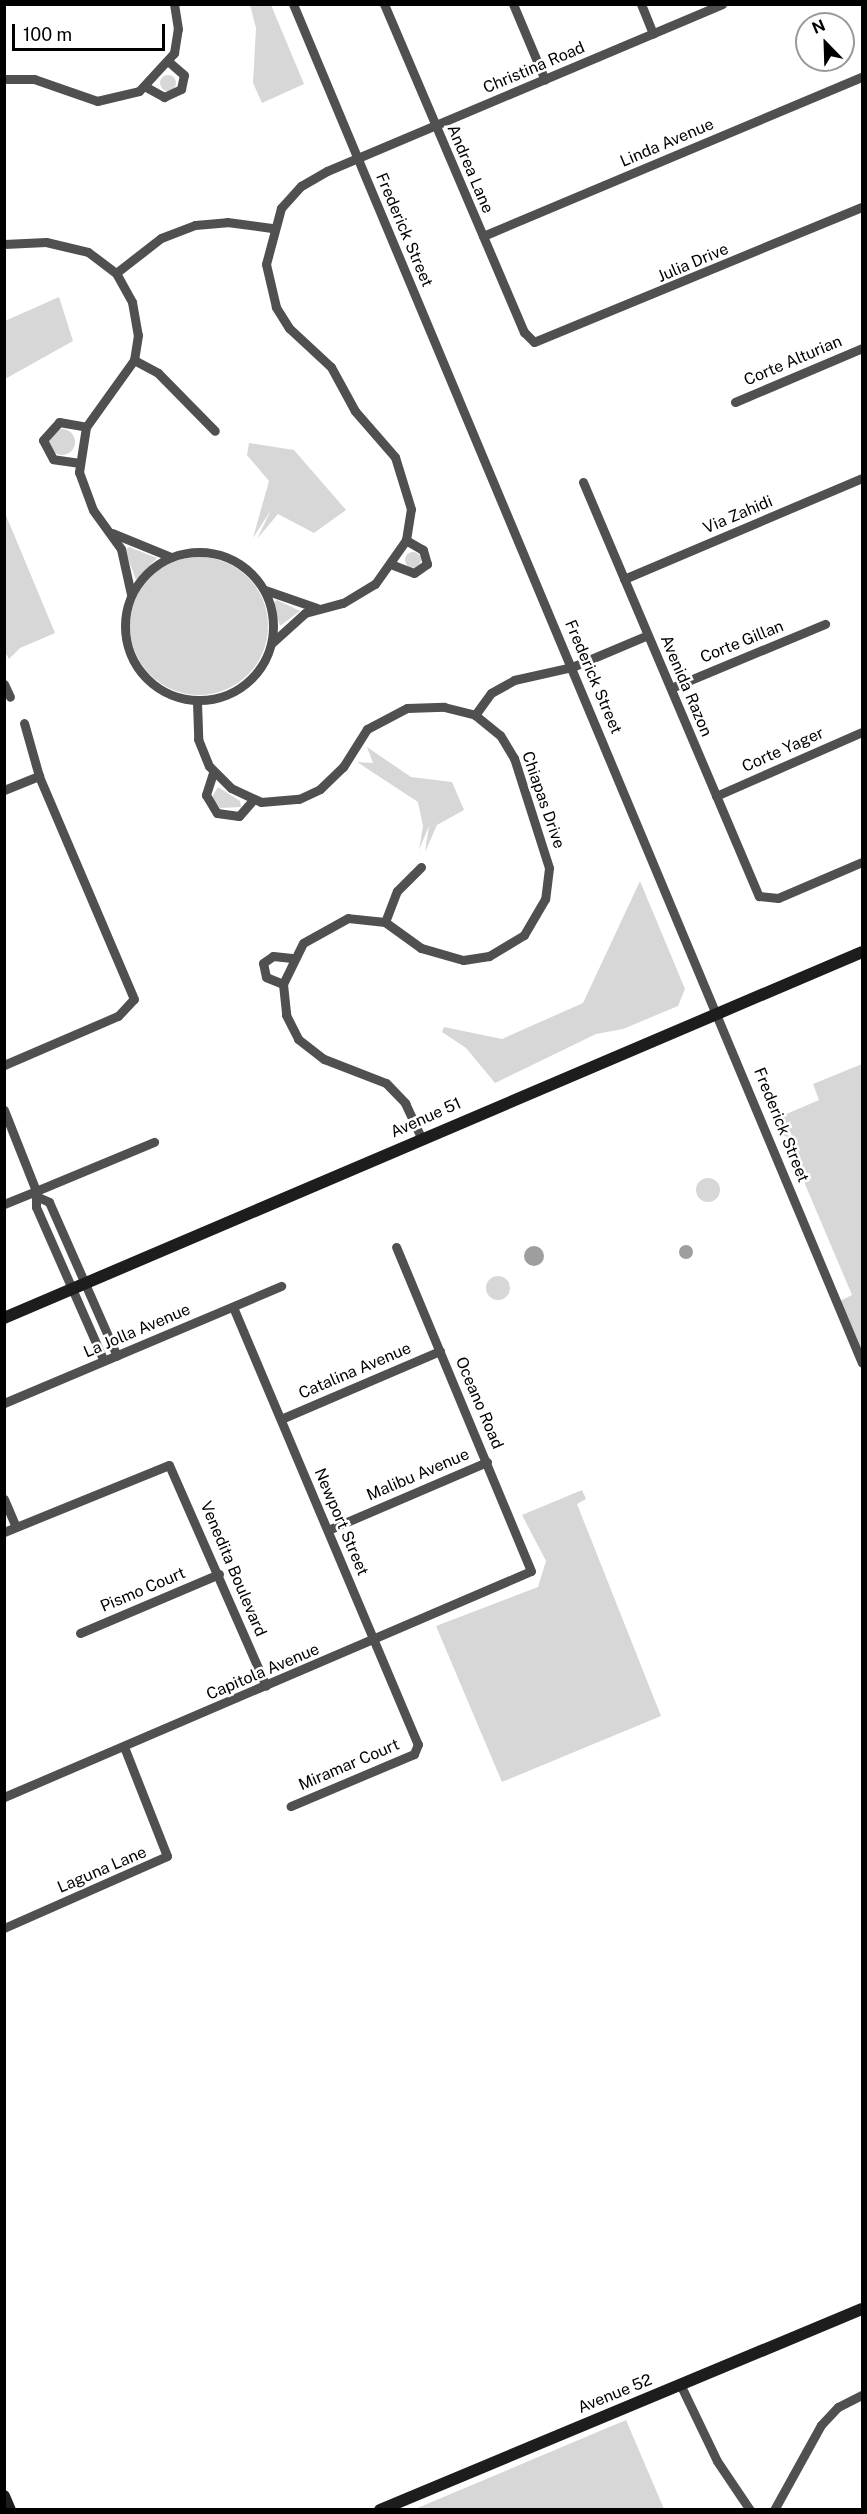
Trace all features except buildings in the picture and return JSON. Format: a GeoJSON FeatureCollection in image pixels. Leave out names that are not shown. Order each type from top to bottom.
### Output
{"type":"FeatureCollection","features":[{"type":"Feature","properties":{"kind":"street"},"geometry":{"type":"LineString","coordinates":[[4,79],[34,79],[97,101],[146,87],[169,62],[178,29],[174,4]]}},
{"type":"Feature","properties":{"kind":"street","name":"Frederick Street"},"geometry":{"type":"LineString","coordinates":[[292,4],[719,1012],[862,1363]]}},
{"type":"Feature","properties":{"kind":"street","name":"Andrea Lane"},"geometry":{"type":"LineString","coordinates":[[384,4],[524,332],[534,342]]}},
{"type":"Feature","properties":{"kind":"street"},"geometry":{"type":"LineString","coordinates":[[513,4],[545,80]]}},
{"type":"Feature","properties":{"kind":"street"},"geometry":{"type":"LineString","coordinates":[[641,4],[653,34]]}},
{"type":"Feature","properties":{"kind":"street","name":"Christina Road"},"geometry":{"type":"LineString","coordinates":[[272,228],[301,186],[357,158],[722,4]]}},
{"type":"Feature","properties":{"kind":"street"},"geometry":{"type":"LineString","coordinates":[[146,87],[164,97],[181,89],[184,75],[169,62]]}},
{"type":"Feature","properties":{"kind":"street","name":"Linda Avenue"},"geometry":{"type":"LineString","coordinates":[[483,236],[862,77]]}},
{"type":"Feature","properties":{"kind":"street","name":"Julia Drive"},"geometry":{"type":"LineString","coordinates":[[534,342],[862,207]]}},
{"type":"Feature","properties":{"kind":"street"},"geometry":{"type":"LineString","coordinates":[[4,244],[70,246],[116,273],[135,313],[134,360],[86,428],[80,464],[88,501],[112,533],[124,556],[131,594],[124,627],[136,666],[172,695],[197,702],[227,695],[253,678],[273,642],[289,624],[317,608],[365,592],[393,565],[406,540],[410,498],[400,465],[355,411],[331,367],[289,328],[276,307],[266,270],[272,228],[217,221],[195,225],[161,238],[116,273]]}},
{"type":"Feature","properties":{"kind":"street","name":"Corte Alturian"},"geometry":{"type":"LineString","coordinates":[[735,402],[862,348]]}},
{"type":"Feature","properties":{"kind":"street"},"geometry":{"type":"LineString","coordinates":[[134,360],[158,373],[215,431]]}},
{"type":"Feature","properties":{"kind":"street"},"geometry":{"type":"LineString","coordinates":[[80,464],[53,459],[43,440],[59,422],[86,428]]}},
{"type":"Feature","properties":{"kind":"street","name":"Via Zahidi"},"geometry":{"type":"LineString","coordinates":[[624,579],[862,478]]}},
{"type":"Feature","properties":{"kind":"street","name":"Avenida Razon"},"geometry":{"type":"LineString","coordinates":[[583,482],[716,796],[764,900],[862,862]]}},
{"type":"Feature","properties":{"kind":"street"},"geometry":{"type":"LineString","coordinates":[[112,533],[171,557]]}},
{"type":"Feature","properties":{"kind":"street"},"geometry":{"type":"LineString","coordinates":[[393,565],[414,573],[427,564],[426,553],[406,540]]}},
{"type":"Feature","properties":{"kind":"street"},"geometry":{"type":"LineString","coordinates":[[131,594],[171,557],[198,552],[228,557],[265,590],[317,608]]}},
{"type":"Feature","properties":{"kind":"street"},"geometry":{"type":"LineString","coordinates":[[265,590],[273,642]]}},
{"type":"Feature","properties":{"kind":"street","name":"Corte Gillan"},"geometry":{"type":"LineString","coordinates":[[671,688],[825,624]]}},
{"type":"Feature","properties":{"kind":"street"},"geometry":{"type":"LineString","coordinates":[[475,715],[502,686],[572,667],[648,635]]}},
{"type":"Feature","properties":{"kind":"street"},"geometry":{"type":"LineString","coordinates":[[4,684],[10,697]]}},
{"type":"Feature","properties":{"kind":"street"},"geometry":{"type":"LineString","coordinates":[[197,702],[198,739],[213,772],[253,800],[239,816],[217,813],[206,795],[213,772]]}},
{"type":"Feature","properties":{"kind":"street","name":"Chiapas Drive"},"geometry":{"type":"LineString","coordinates":[[253,800],[284,802],[320,789],[368,729],[392,712],[444,707],[475,715],[500,735],[520,772],[530,816],[548,856],[545,899],[524,935],[477,960],[435,955],[384,922]]}},
{"type":"Feature","properties":{"kind":"street"},"geometry":{"type":"LineString","coordinates":[[4,1065],[117,1016],[134,999],[39,776],[24,723]]}},
{"type":"Feature","properties":{"kind":"street","name":"Corte Yager"},"geometry":{"type":"LineString","coordinates":[[716,796],[862,732]]}},
{"type":"Feature","properties":{"kind":"street"},"geometry":{"type":"LineString","coordinates":[[4,790],[39,776]]}},
{"type":"Feature","properties":{"kind":"street"},"geometry":{"type":"LineString","coordinates":[[421,867],[397,891],[384,922],[337,921],[314,933],[292,958],[283,984],[286,1016],[298,1039],[324,1059],[386,1083],[405,1103],[421,1137]]}},
{"type":"Feature","properties":{"kind":"street","name":"Avenue 51"},"geometry":{"type":"LineString","coordinates":[[4,1318],[421,1137],[862,952]]}},
{"type":"Feature","properties":{"kind":"street"},"geometry":{"type":"LineString","coordinates":[[283,984],[266,977],[263,963],[273,956],[292,958]]}},
{"type":"Feature","properties":{"kind":"street"},"geometry":{"type":"LineString","coordinates":[[4,1110],[37,1194],[36,1208],[104,1361]]}},
{"type":"Feature","properties":{"kind":"street"},"geometry":{"type":"LineString","coordinates":[[4,1204],[37,1194],[154,1142]]}},
{"type":"Feature","properties":{"kind":"street"},"geometry":{"type":"LineString","coordinates":[[37,1194],[49,1202],[117,1356]]}},
{"type":"Feature","properties":{"kind":"street","name":"Oceano Road"},"geometry":{"type":"LineString","coordinates":[[396,1247],[531,1571]]}},
{"type":"Feature","properties":{"kind":"street","name":"La Jolla Avenue"},"geometry":{"type":"LineString","coordinates":[[4,1403],[281,1286]]}},
{"type":"Feature","properties":{"kind":"street","name":"Newport Street"},"geometry":{"type":"LineString","coordinates":[[233,1306],[375,1640],[418,1750]]}},
{"type":"Feature","properties":{"kind":"street","name":"Catalina Avenue"},"geometry":{"type":"LineString","coordinates":[[280,1419],[440,1351]]}},
{"type":"Feature","properties":{"kind":"street","name":"Malibu Avenue"},"geometry":{"type":"LineString","coordinates":[[327,1530],[487,1462]]}},
{"type":"Feature","properties":{"kind":"street","name":"Venedita Boulevard"},"geometry":{"type":"LineString","coordinates":[[16,1527],[170,1466],[266,1686]]}},
{"type":"Feature","properties":{"kind":"street"},"geometry":{"type":"LineString","coordinates":[[4,1499],[16,1527],[4,1532]]}},
{"type":"Feature","properties":{"kind":"street","name":"Capitola Avenue"},"geometry":{"type":"LineString","coordinates":[[4,1797],[375,1640],[531,1571]]}},
{"type":"Feature","properties":{"kind":"street","name":"Pismo Court"},"geometry":{"type":"LineString","coordinates":[[80,1633],[219,1574]]}},
{"type":"Feature","properties":{"kind":"street","name":"Laguna Lane"},"geometry":{"type":"LineString","coordinates":[[4,1928],[167,1856],[124,1747]]}},
{"type":"Feature","properties":{"kind":"street","name":"Miramar Court"},"geometry":{"type":"LineString","coordinates":[[291,1806],[418,1750]]}},
{"type":"Feature","properties":{"kind":"street","name":"Avenue 52"},"geometry":{"type":"LineString","coordinates":[[380,2510],[862,2309]]}},
{"type":"Feature","properties":{"kind":"street"},"geometry":{"type":"LineString","coordinates":[[680,2384],[717,2461],[750,2510]]}},
{"type":"Feature","properties":{"kind":"street"},"geometry":{"type":"LineString","coordinates":[[774,2510],[821,2426],[838,2408],[862,2395]]}},
{"type":"Feature","properties":{"kind":"street"},"geometry":{"type":"LineString","coordinates":[[4,2496],[10,2510]]}},
{"type":"Feature","properties":{"kind":"shaded area"},"geometry":{"type":"Polygon","coordinates":[[[250,5],[271,5],[304,84],[262,103],[253,83],[256,28],[250,5]]]}},
{"type":"Feature","properties":{"kind":"shaded area"},"geometry":{"type":"Polygon","coordinates":[[[165,75],[171,75],[176,83],[174,89],[165,91],[160,86],[160,80],[165,75]]]}},
{"type":"Feature","properties":{"kind":"shaded area"},"geometry":{"type":"Polygon","coordinates":[[[59,297],[73,341],[5,379],[5,321],[59,297]]]}},
{"type":"Feature","properties":{"kind":"shaded area"},"geometry":{"type":"Polygon","coordinates":[[[62,429],[71,433],[75,442],[71,451],[62,455],[53,451],[49,442],[53,433],[62,429]]]}},
{"type":"Feature","properties":{"kind":"shaded area"},"geometry":{"type":"Polygon","coordinates":[[[249,443],[294,450],[346,510],[314,533],[278,514],[257,539],[271,510],[253,538],[269,481],[247,455],[249,443]]]}},
{"type":"Feature","properties":{"kind":"shaded area"},"geometry":{"type":"Polygon","coordinates":[[[5,513],[55,633],[20,648],[9,659],[4,650],[5,513]]]}},
{"type":"Feature","properties":{"kind":"shaded area"},"geometry":{"type":"Polygon","coordinates":[[[129,547],[157,558],[136,580],[125,550],[129,547]]]}},
{"type":"Feature","properties":{"kind":"shaded area"},"geometry":{"type":"Polygon","coordinates":[[[413,552],[419,554],[421,560],[419,566],[413,568],[407,566],[405,560],[407,554],[413,552]]]}},
{"type":"Feature","properties":{"kind":"shaded area"},"geometry":{"type":"Polygon","coordinates":[[[199,557],[225,562],[248,577],[263,600],[268,626],[263,652],[248,675],[225,690],[199,695],[173,690],[150,675],[135,652],[130,626],[135,600],[150,577],[173,562],[199,557]]]}},
{"type":"Feature","properties":{"kind":"shaded area"},"geometry":{"type":"Polygon","coordinates":[[[277,600],[300,611],[280,626],[273,603],[277,600]]]}},
{"type":"Feature","properties":{"kind":"shaded area"},"geometry":{"type":"Polygon","coordinates":[[[367,747],[411,777],[452,782],[464,810],[437,825],[425,852],[429,826],[419,850],[423,826],[418,802],[357,762],[373,763],[367,747]]]}},
{"type":"Feature","properties":{"kind":"shaded area"},"geometry":{"type":"Polygon","coordinates":[[[218,787],[240,801],[241,807],[220,808],[212,797],[218,787]]]}},
{"type":"Feature","properties":{"kind":"shaded area"},"geometry":{"type":"Polygon","coordinates":[[[640,881],[685,989],[678,1006],[623,1029],[596,1034],[495,1083],[466,1048],[442,1032],[444,1027],[502,1039],[583,1003],[640,881]]]}},
{"type":"Feature","properties":{"kind":"shaded area"},"geometry":{"type":"Polygon","coordinates":[[[862,1064],[862,1353],[840,1301],[852,1295],[777,1118],[819,1100],[813,1084],[862,1064]]]}},
{"type":"Feature","properties":{"kind":"shaded area"},"geometry":{"type":"Polygon","coordinates":[[[708,1178],[716,1182],[720,1190],[716,1198],[708,1202],[700,1198],[696,1190],[700,1182],[708,1178]]]}},
{"type":"Feature","properties":{"kind":"shaded area"},"geometry":{"type":"Polygon","coordinates":[[[683,1245],[689,1245],[693,1252],[689,1259],[683,1259],[679,1255],[679,1249],[683,1245]]]}},
{"type":"Feature","properties":{"kind":"shaded area"},"geometry":{"type":"Polygon","coordinates":[[[534,1246],[541,1249],[544,1256],[541,1263],[534,1266],[527,1263],[524,1256],[527,1249],[534,1246]]]}},
{"type":"Feature","properties":{"kind":"shaded area"},"geometry":{"type":"Polygon","coordinates":[[[498,1276],[503,1277],[509,1283],[509,1293],[503,1299],[498,1300],[493,1299],[487,1293],[486,1288],[487,1283],[493,1277],[498,1276]]]}},
{"type":"Feature","properties":{"kind":"shaded area"},"geometry":{"type":"Polygon","coordinates":[[[582,1490],[586,1499],[577,1504],[661,1716],[502,1782],[436,1626],[538,1587],[546,1561],[522,1515],[582,1490]]]}},
{"type":"Feature","properties":{"kind":"shaded area"},"geometry":{"type":"Polygon","coordinates":[[[626,2420],[664,2509],[415,2509],[626,2420]]]}}]}
